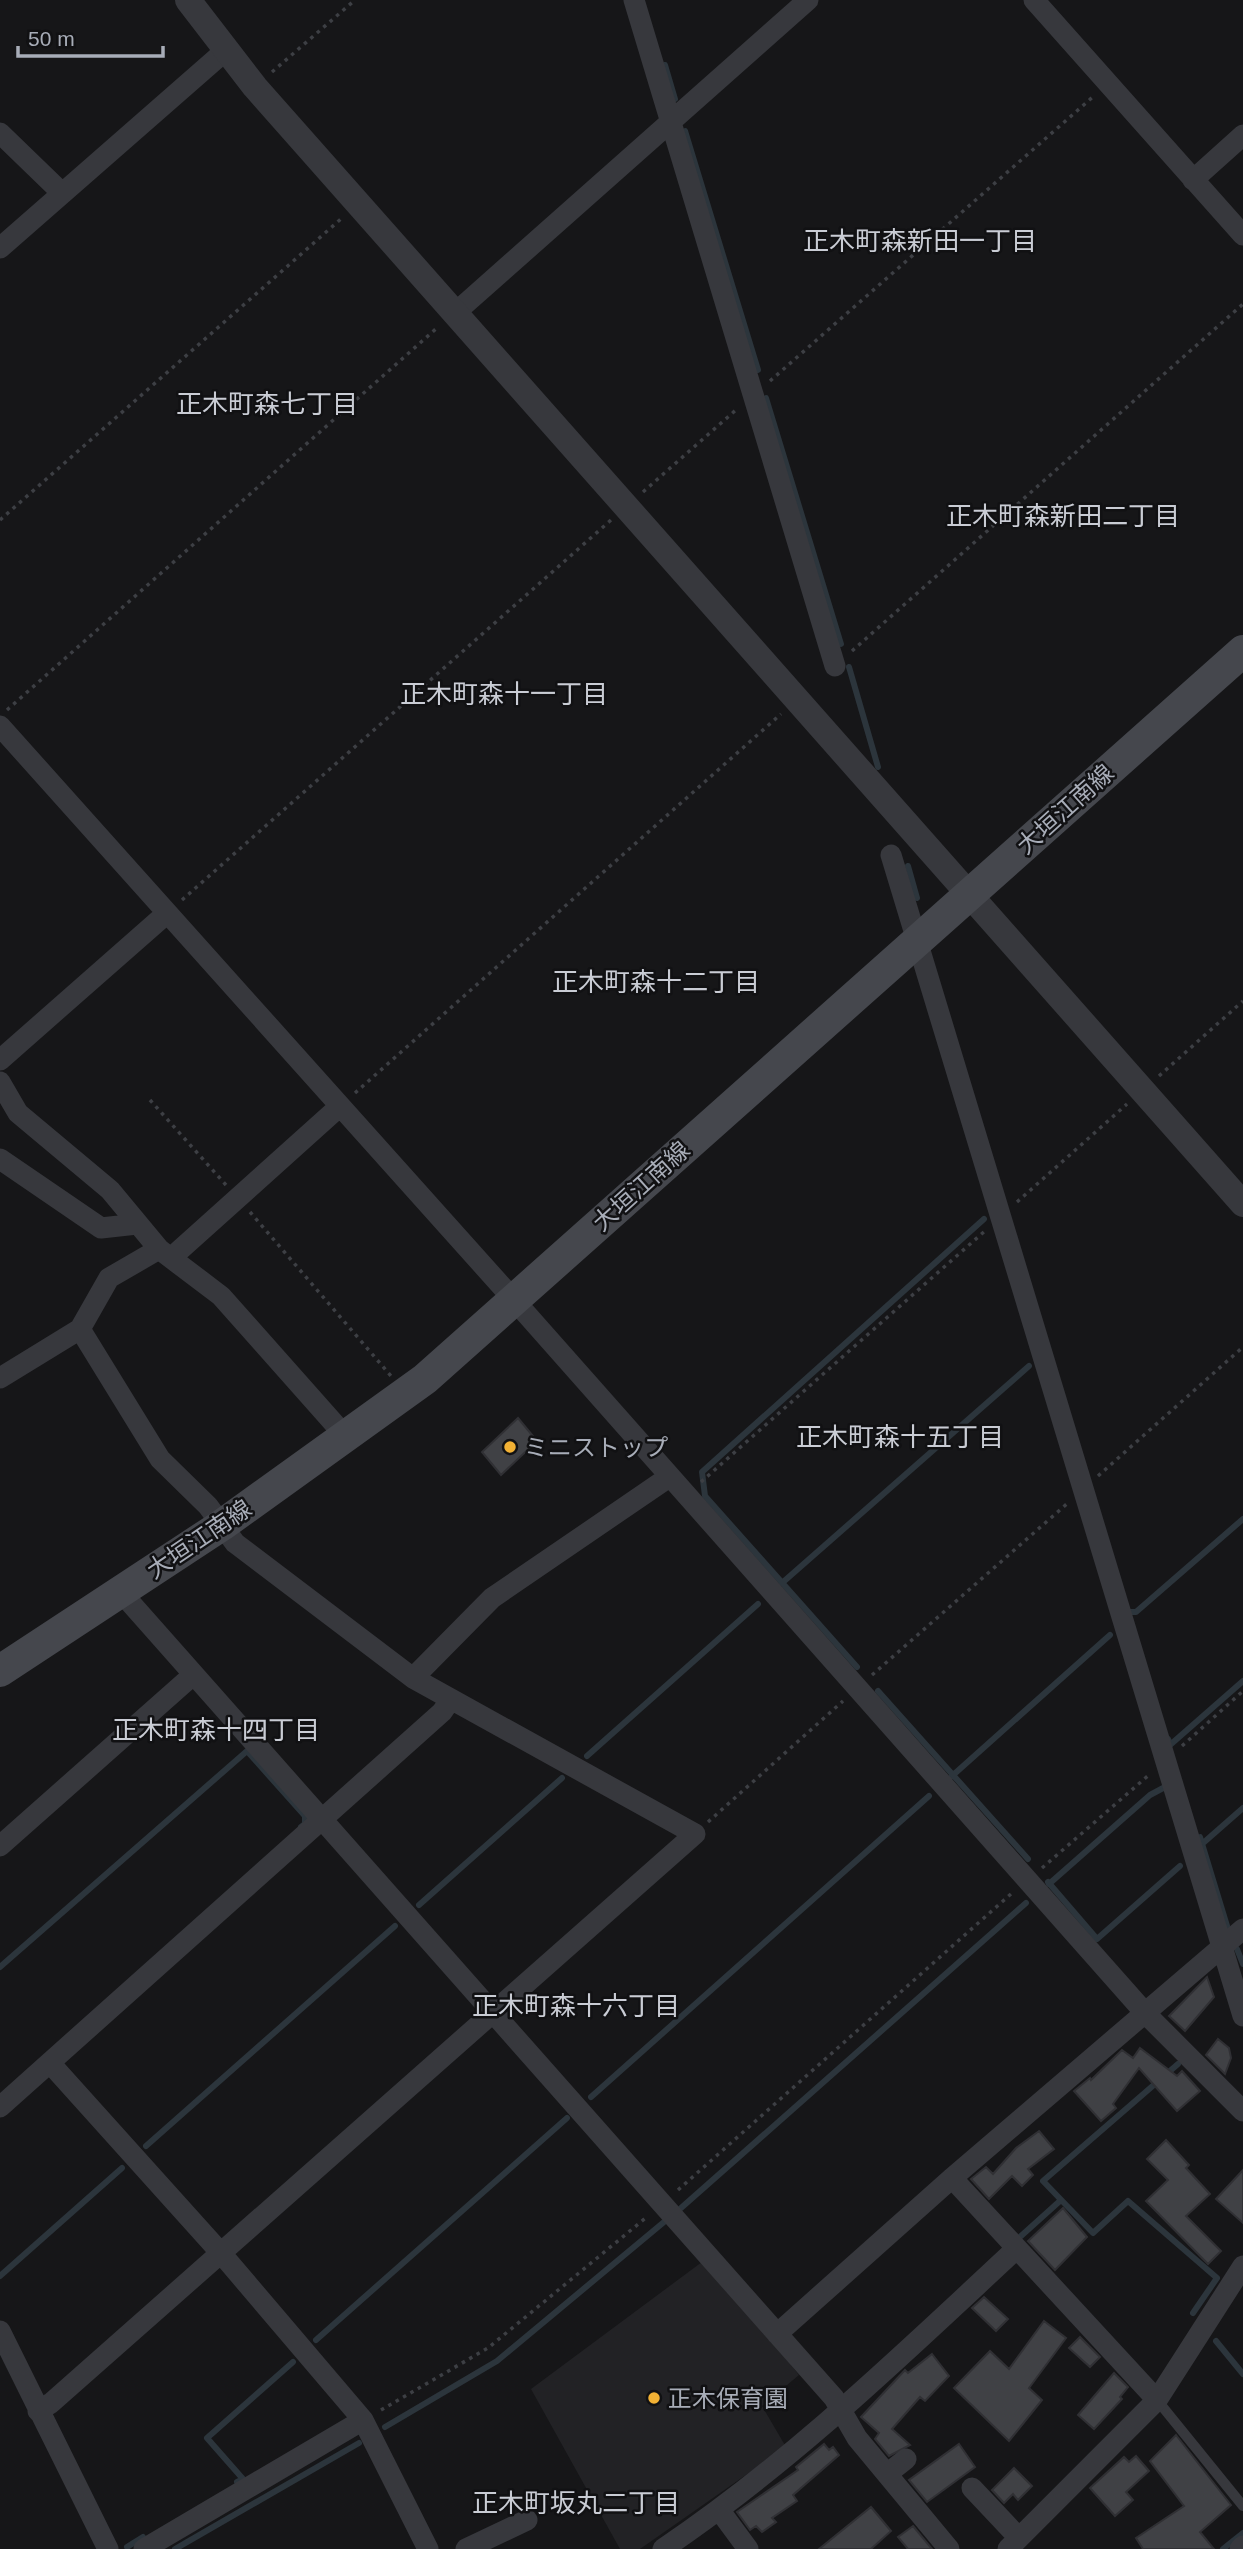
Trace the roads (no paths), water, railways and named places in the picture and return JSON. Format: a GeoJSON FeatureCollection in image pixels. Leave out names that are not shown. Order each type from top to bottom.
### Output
{"type":"FeatureCollection","features":[{"type":"Feature","properties":{"kind":"main road","name":"大垣江南線"},"geometry":{"type":"LineString","coordinates":[[0,1671],[222,1525],[347,1438],[406,1393],[514,1300],[1243,650]]}},
{"type":"Feature","properties":{"kind":"street"},"geometry":{"type":"LineString","coordinates":[[188,0],[255,87],[1243,1204]]}},
{"type":"Feature","properties":{"kind":"street"},"geometry":{"type":"LineString","coordinates":[[634,0],[835,666]]}},
{"type":"Feature","properties":{"kind":"street"},"geometry":{"type":"LineString","coordinates":[[455,313],[808,0]]}},
{"type":"Feature","properties":{"kind":"street"},"geometry":{"type":"LineString","coordinates":[[1034,0],[1243,235]]}},
{"type":"Feature","properties":{"kind":"street"},"geometry":{"type":"LineString","coordinates":[[0,248],[225,51]]}},
{"type":"Feature","properties":{"kind":"street"},"geometry":{"type":"LineString","coordinates":[[0,133],[62,193]]}},
{"type":"Feature","properties":{"kind":"street"},"geometry":{"type":"LineString","coordinates":[[1193,180],[1243,135]]}},
{"type":"Feature","properties":{"kind":"street"},"geometry":{"type":"LineString","coordinates":[[0,726],[514,1300],[1146,2014],[1243,2111]]}},
{"type":"Feature","properties":{"kind":"street"},"geometry":{"type":"LineString","coordinates":[[891,855],[1085,1487],[1243,2016]]}},
{"type":"Feature","properties":{"kind":"street"},"geometry":{"type":"LineString","coordinates":[[0,1060],[166,914]]}},
{"type":"Feature","properties":{"kind":"street"},"geometry":{"type":"LineString","coordinates":[[0,1082],[18,1113],[110,1190],[137,1224],[166,1253],[221,1296],[347,1438]]}},
{"type":"Feature","properties":{"kind":"street"},"geometry":{"type":"LineString","coordinates":[[0,1378],[80,1329],[109,1278],[166,1253],[237,1197],[340,1107]]}},
{"type":"Feature","properties":{"kind":"street"},"geometry":{"type":"LineString","coordinates":[[0,1158],[101,1228],[137,1224]]}},
{"type":"Feature","properties":{"kind":"street"},"geometry":{"type":"LineString","coordinates":[[38,2411],[695,1834],[413,1678],[235,1543],[208,1506],[160,1459],[80,1329]]}},
{"type":"Feature","properties":{"kind":"street"},"geometry":{"type":"LineString","coordinates":[[413,1678],[492,1598],[669,1477]]}},
{"type":"Feature","properties":{"kind":"street"},"geometry":{"type":"LineString","coordinates":[[120,1591],[778,2334],[842,2411],[857,2438],[949,2549]]}},
{"type":"Feature","properties":{"kind":"street"},"geometry":{"type":"LineString","coordinates":[[0,1846],[193,1675]]}},
{"type":"Feature","properties":{"kind":"street"},"geometry":{"type":"LineString","coordinates":[[0,2107],[442,1712],[452,1699]]}},
{"type":"Feature","properties":{"kind":"street"},"geometry":{"type":"LineString","coordinates":[[778,2334],[953,2178],[1243,1929]]}},
{"type":"Feature","properties":{"kind":"street"},"geometry":{"type":"LineString","coordinates":[[50,2063],[220,2252],[363,2420],[428,2549]]}},
{"type":"Feature","properties":{"kind":"street"},"geometry":{"type":"LineString","coordinates":[[953,2178],[1157,2400]]}},
{"type":"Feature","properties":{"kind":"street"},"geometry":{"type":"LineString","coordinates":[[663,2549],[720,2511],[842,2411],[1016,2249]]}},
{"type":"Feature","properties":{"kind":"street"},"geometry":{"type":"LineString","coordinates":[[972,2488],[1014,2543],[1157,2400],[1243,2266]]}},
{"type":"Feature","properties":{"kind":"street"},"geometry":{"type":"LineString","coordinates":[[0,2331],[108,2549]]}},
{"type":"Feature","properties":{"kind":"street"},"geometry":{"type":"LineString","coordinates":[[144,2549],[363,2420]]}},
{"type":"Feature","properties":{"kind":"street"},"geometry":{"type":"LineString","coordinates":[[887,2474],[906,2459]]}},
{"type":"Feature","properties":{"kind":"street"},"geometry":{"type":"LineString","coordinates":[[720,2511],[748,2549]]}},
{"type":"Feature","properties":{"kind":"street"},"geometry":{"type":"LineString","coordinates":[[466,2549],[527,2520]]}},
{"type":"Feature","properties":{"kind":"lane"},"geometry":{"type":"LineString","coordinates":[[1157,2400],[1243,2506]]}},
{"type":"Feature","properties":{"kind":"waterway"},"geometry":{"type":"LineString","coordinates":[[665,65],[675,99]]}},
{"type":"Feature","properties":{"kind":"waterway"},"geometry":{"type":"LineString","coordinates":[[685,131],[758,370]]}},
{"type":"Feature","properties":{"kind":"waterway"},"geometry":{"type":"LineString","coordinates":[[766,398],[841,644]]}},
{"type":"Feature","properties":{"kind":"waterway"},"geometry":{"type":"LineString","coordinates":[[849,667],[878,767]]}},
{"type":"Feature","properties":{"kind":"waterway"},"geometry":{"type":"LineString","coordinates":[[908,866],[917,898]]}},
{"type":"Feature","properties":{"kind":"waterway"},"geometry":{"type":"LineString","coordinates":[[857,1667],[705,1496],[702,1472],[984,1219]]}},
{"type":"Feature","properties":{"kind":"waterway"},"geometry":{"type":"LineString","coordinates":[[782,1583],[1029,1366]]}},
{"type":"Feature","properties":{"kind":"waterway"},"geometry":{"type":"LineString","coordinates":[[1130,1612],[1136,1612],[1243,1519]]}},
{"type":"Feature","properties":{"kind":"waterway"},"geometry":{"type":"LineString","coordinates":[[587,1756],[758,1604]]}},
{"type":"Feature","properties":{"kind":"waterway"},"geometry":{"type":"LineString","coordinates":[[952,1776],[1110,1635]]}},
{"type":"Feature","properties":{"kind":"waterway"},"geometry":{"type":"LineString","coordinates":[[1168,1739],[1170,1745],[1243,1681]]}},
{"type":"Feature","properties":{"kind":"waterway"},"geometry":{"type":"LineString","coordinates":[[878,1691],[1028,1859]]}},
{"type":"Feature","properties":{"kind":"waterway"},"geometry":{"type":"LineString","coordinates":[[0,1967],[247,1751],[305,1816],[305,1824],[301,1827]]}},
{"type":"Feature","properties":{"kind":"waterway"},"geometry":{"type":"LineString","coordinates":[[419,1905],[562,1778]]}},
{"type":"Feature","properties":{"kind":"waterway"},"geometry":{"type":"LineString","coordinates":[[1049,1884],[1150,1795],[1165,1787]]}},
{"type":"Feature","properties":{"kind":"waterway"},"geometry":{"type":"LineString","coordinates":[[591,2097],[929,1796]]}},
{"type":"Feature","properties":{"kind":"waterway"},"geometry":{"type":"LineString","coordinates":[[1202,1844],[1243,1808]]}},
{"type":"Feature","properties":{"kind":"waterway"},"geometry":{"type":"LineString","coordinates":[[1200,1837],[1228,1929]]}},
{"type":"Feature","properties":{"kind":"waterway"},"geometry":{"type":"LineString","coordinates":[[1048,1882],[1097,1939],[1180,1866]]}},
{"type":"Feature","properties":{"kind":"waterway"},"geometry":{"type":"LineString","coordinates":[[681,2208],[1026,1903]]}},
{"type":"Feature","properties":{"kind":"waterway"},"geometry":{"type":"LineString","coordinates":[[146,2146],[395,1926]]}},
{"type":"Feature","properties":{"kind":"waterway"},"geometry":{"type":"LineString","coordinates":[[1237,1949],[1243,1964]]}},
{"type":"Feature","properties":{"kind":"waterway"},"geometry":{"type":"LineString","coordinates":[[1178,2064],[1043,2181],[1093,2233],[1128,2201],[1217,2278],[1193,2313]]}},
{"type":"Feature","properties":{"kind":"waterway"},"geometry":{"type":"LineString","coordinates":[[316,2340],[567,2118]]}},
{"type":"Feature","properties":{"kind":"waterway"},"geometry":{"type":"LineString","coordinates":[[0,2276],[122,2168]]}},
{"type":"Feature","properties":{"kind":"waterway"},"geometry":{"type":"LineString","coordinates":[[1021,2236],[1061,2200]]}},
{"type":"Feature","properties":{"kind":"waterway"},"geometry":{"type":"LineString","coordinates":[[385,2427],[497,2361],[664,2222]]}},
{"type":"Feature","properties":{"kind":"waterway"},"geometry":{"type":"LineString","coordinates":[[1216,2341],[1243,2374]]}},
{"type":"Feature","properties":{"kind":"waterway"},"geometry":{"type":"LineString","coordinates":[[237,2482],[243,2479],[207,2438],[293,2362]]}},
{"type":"Feature","properties":{"kind":"waterway"},"geometry":{"type":"LineString","coordinates":[[175,2549],[359,2443]]}},
{"type":"Feature","properties":{"kind":"waterway"},"geometry":{"type":"LineString","coordinates":[[1223,2549],[1243,2533]]}},
{"type":"Feature","properties":{"kind":"waterway"},"geometry":{"type":"LineString","coordinates":[[127,2547],[143,2537]]}},
{"type":"Feature","properties":{"kind":"place","name":"ミニストップ"},"geometry":{"type":"Point","coordinates":[510,1447]}},
{"type":"Feature","properties":{"kind":"place","name":"正木保育園"},"geometry":{"type":"Point","coordinates":[654,2398]}},
{"type":"Feature","properties":{"kind":"district","name":"正木町森新田一丁目"},"geometry":{"type":"Point","coordinates":[920,241]}},
{"type":"Feature","properties":{"kind":"district","name":"正木町森七丁目"},"geometry":{"type":"Point","coordinates":[267,404]}},
{"type":"Feature","properties":{"kind":"district","name":"正木町森新田二丁目"},"geometry":{"type":"Point","coordinates":[1063,516]}},
{"type":"Feature","properties":{"kind":"district","name":"正木町森十一丁目"},"geometry":{"type":"Point","coordinates":[504,694]}},
{"type":"Feature","properties":{"kind":"district","name":"正木町森十二丁目"},"geometry":{"type":"Point","coordinates":[656,982]}},
{"type":"Feature","properties":{"kind":"district","name":"正木町森十五丁目"},"geometry":{"type":"Point","coordinates":[900,1437]}},
{"type":"Feature","properties":{"kind":"district","name":"正木町森十四丁目"},"geometry":{"type":"Point","coordinates":[216,1730]}},
{"type":"Feature","properties":{"kind":"district","name":"正木町森十六丁目"},"geometry":{"type":"Point","coordinates":[576,2006]}},
{"type":"Feature","properties":{"kind":"district","name":"正木町坂丸二丁目"},"geometry":{"type":"Point","coordinates":[576,2503]}}]}
